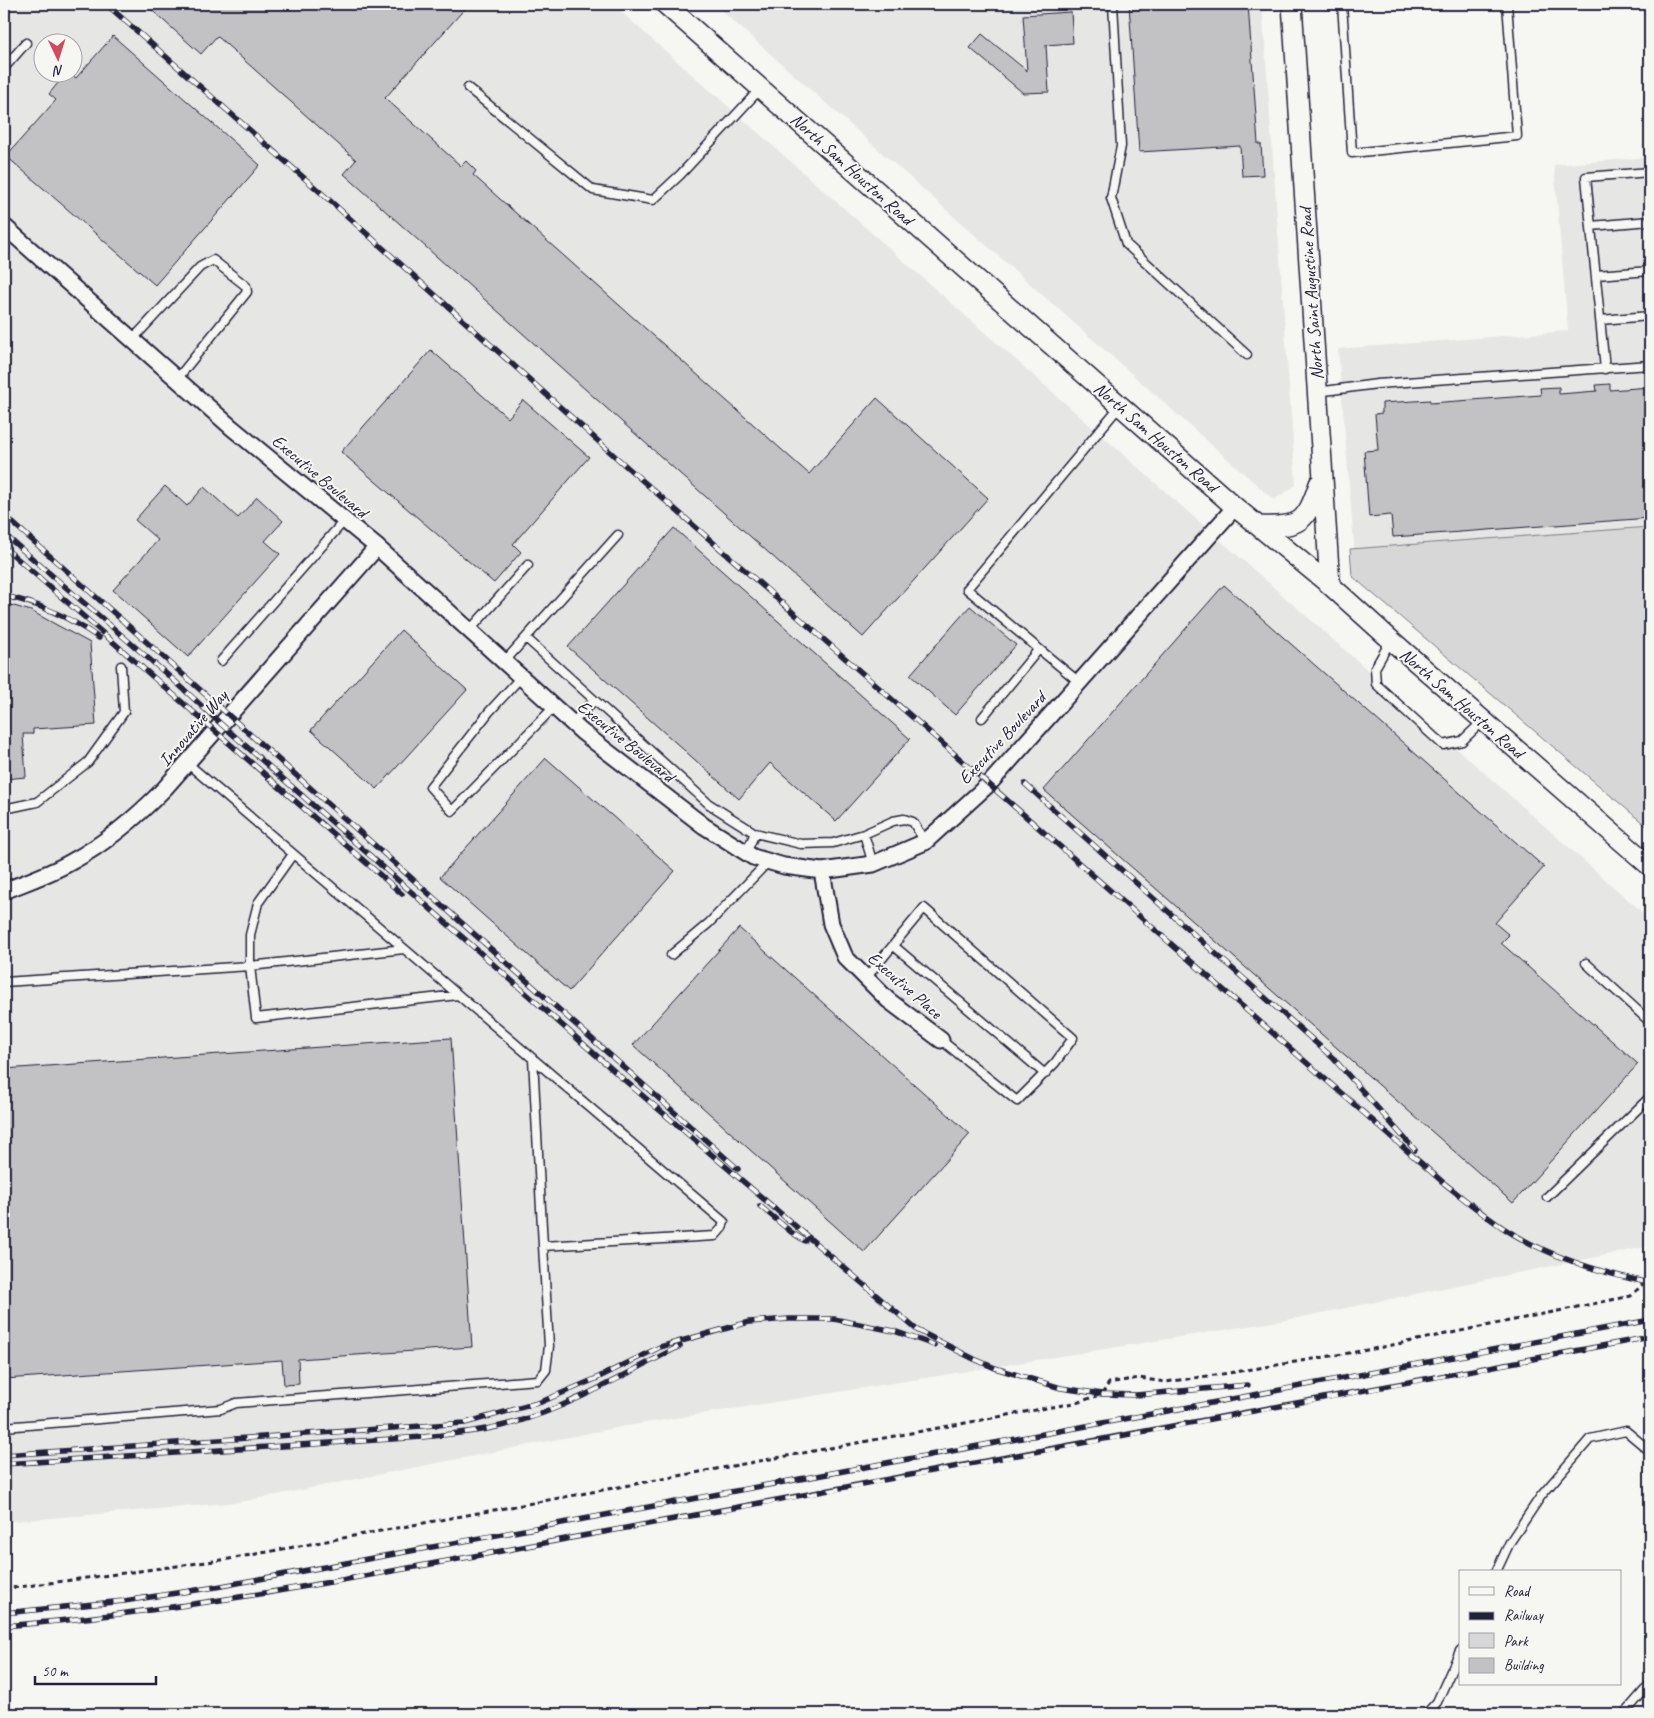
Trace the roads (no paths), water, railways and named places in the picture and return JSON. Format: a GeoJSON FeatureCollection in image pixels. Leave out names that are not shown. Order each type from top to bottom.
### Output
{"type":"FeatureCollection","features":[{"type":"Feature","properties":{"kind":"street","name":"North Sam Houston Road"},"geometry":{"type":"LineString","coordinates":[[665,4],[1234,507],[1330,585],[1650,866]]}},
{"type":"Feature","properties":{"kind":"street","name":"North Saint Augustine Road"},"geometry":{"type":"LineString","coordinates":[[1292,4],[1330,585]]}},
{"type":"Feature","properties":{"kind":"street","name":"Executive Boulevard"},"geometry":{"type":"LineString","coordinates":[[4,226],[231,427],[377,547],[572,723],[704,826],[753,857],[784,866],[822,871],[873,864],[924,842],[990,783],[1234,507]]}},
{"type":"Feature","properties":{"kind":"street"},"geometry":{"type":"LineString","coordinates":[[1259,526],[1290,526],[1301,519],[1311,507],[1323,473]]}},
{"type":"Feature","properties":{"kind":"street","name":"Innovative Way"},"geometry":{"type":"LineString","coordinates":[[4,891],[71,862],[111,836],[144,810],[377,547]]}},
{"type":"Feature","properties":{"kind":"street","name":"Executive Place"},"geometry":{"type":"LineString","coordinates":[[822,871],[831,924],[845,957],[888,1000],[941,1040]]}},
{"type":"Feature","properties":{"kind":"lane"},"geometry":{"type":"LineString","coordinates":[[1113,4],[1121,146],[1111,198],[1126,244],[1247,355]]}},
{"type":"Feature","properties":{"kind":"lane"},"geometry":{"type":"LineString","coordinates":[[1342,4],[1352,153],[1517,136],[1507,4]]}},
{"type":"Feature","properties":{"kind":"lane"},"geometry":{"type":"LineString","coordinates":[[4,68],[26,43]]}},
{"type":"Feature","properties":{"kind":"lane"},"geometry":{"type":"LineString","coordinates":[[468,88],[593,190],[653,200],[680,175],[761,88]]}},
{"type":"Feature","properties":{"kind":"lane"},"geometry":{"type":"LineString","coordinates":[[1605,369],[1586,177],[1650,172]]}},
{"type":"Feature","properties":{"kind":"lane"},"geometry":{"type":"LineString","coordinates":[[1591,226],[1650,221]]}},
{"type":"Feature","properties":{"kind":"lane"},"geometry":{"type":"LineString","coordinates":[[132,340],[200,267],[213,260],[246,286],[247,292],[176,379]]}},
{"type":"Feature","properties":{"kind":"lane"},"geometry":{"type":"LineString","coordinates":[[1596,275],[1650,271]]}},
{"type":"Feature","properties":{"kind":"lane"},"geometry":{"type":"LineString","coordinates":[[1600,320],[1650,316]]}},
{"type":"Feature","properties":{"kind":"lane"},"geometry":{"type":"LineString","coordinates":[[1317,392],[1376,384],[1650,365]]}},
{"type":"Feature","properties":{"kind":"lane"},"geometry":{"type":"LineString","coordinates":[[1079,682],[967,590],[1120,406]]}},
{"type":"Feature","properties":{"kind":"lane"},"geometry":{"type":"LineString","coordinates":[[222,661],[344,521]]}},
{"type":"Feature","properties":{"kind":"lane"},"geometry":{"type":"LineString","coordinates":[[504,662],[618,535]]}},
{"type":"Feature","properties":{"kind":"lane"},"geometry":{"type":"LineString","coordinates":[[469,631],[528,565]]}},
{"type":"Feature","properties":{"kind":"lane"},"geometry":{"type":"LineString","coordinates":[[526,638],[709,804],[755,833],[801,844],[833,843],[864,834],[893,820],[904,819],[913,822],[924,842]]}},
{"type":"Feature","properties":{"kind":"lane"},"geometry":{"type":"LineString","coordinates":[[1391,640],[1375,668],[1376,684],[1443,745],[1462,742],[1483,721]]}},
{"type":"Feature","properties":{"kind":"lane"},"geometry":{"type":"LineString","coordinates":[[982,718],[1039,649]]}},
{"type":"Feature","properties":{"kind":"lane"},"geometry":{"type":"LineString","coordinates":[[4,809],[37,802],[88,762],[124,712],[121,666]]}},
{"type":"Feature","properties":{"kind":"lane"},"geometry":{"type":"LineString","coordinates":[[521,677],[489,712],[430,787],[452,811],[554,706]]}},
{"type":"Feature","properties":{"kind":"lane"},"geometry":{"type":"LineString","coordinates":[[572,723],[594,701]]}},
{"type":"Feature","properties":{"kind":"lane"},"geometry":{"type":"LineString","coordinates":[[187,763],[724,1222],[722,1228],[715,1236],[543,1246]]}},
{"type":"Feature","properties":{"kind":"lane"},"geometry":{"type":"LineString","coordinates":[[746,853],[755,833]]}},
{"type":"Feature","properties":{"kind":"lane"},"geometry":{"type":"LineString","coordinates":[[864,834],[873,864]]}},
{"type":"Feature","properties":{"kind":"lane"},"geometry":{"type":"LineString","coordinates":[[293,854],[258,903],[250,935],[250,966],[256,1018],[458,995]]}},
{"type":"Feature","properties":{"kind":"lane"},"geometry":{"type":"LineString","coordinates":[[671,955],[709,923],[768,862]]}},
{"type":"Feature","properties":{"kind":"lane"},"geometry":{"type":"LineString","coordinates":[[866,978],[924,908],[1073,1038],[1055,1064],[1017,1101],[941,1040]]}},
{"type":"Feature","properties":{"kind":"lane"},"geometry":{"type":"LineString","coordinates":[[894,946],[1044,1074]]}},
{"type":"Feature","properties":{"kind":"lane"},"geometry":{"type":"LineString","coordinates":[[4,982],[250,966],[404,949]]}},
{"type":"Feature","properties":{"kind":"lane"},"geometry":{"type":"LineString","coordinates":[[1586,963],[1650,1022]]}},
{"type":"Feature","properties":{"kind":"lane"},"geometry":{"type":"LineString","coordinates":[[4,1427],[221,1409],[236,1403],[538,1380],[546,1370],[549,1346],[533,1059]]}},
{"type":"Feature","properties":{"kind":"lane"},"geometry":{"type":"LineString","coordinates":[[1548,1197],[1650,1097]]}},
{"type":"Feature","properties":{"kind":"lane"},"geometry":{"type":"LineString","coordinates":[[1497,1570],[1510,1542],[1541,1496],[1590,1440],[1626,1431],[1650,1451]]}},
{"type":"Feature","properties":{"kind":"lane"},"geometry":{"type":"LineString","coordinates":[[1426,1714],[1437,1702],[1459,1653]]}},
{"type":"Feature","properties":{"kind":"lane"},"geometry":{"type":"LineString","coordinates":[[1624,1714],[1650,1684]]}},
{"type":"Feature","properties":{"kind":"railway"},"geometry":{"type":"LineString","coordinates":[[106,4],[327,198],[627,467],[1445,1184],[1495,1223],[1529,1243],[1580,1264],[1614,1275],[1650,1283]]}},
{"type":"Feature","properties":{"kind":"railway"},"geometry":{"type":"LineString","coordinates":[[4,515],[738,1169]]}},
{"type":"Feature","properties":{"kind":"railway"},"geometry":{"type":"LineString","coordinates":[[4,534],[177,683],[622,1078],[917,1330],[995,1368],[1061,1388],[1102,1394],[1136,1395],[1248,1385]]}},
{"type":"Feature","properties":{"kind":"railway"},"geometry":{"type":"LineString","coordinates":[[4,547],[402,894]]}},
{"type":"Feature","properties":{"kind":"railway"},"geometry":{"type":"LineString","coordinates":[[4,596],[53,612],[99,638]]}},
{"type":"Feature","properties":{"kind":"railway"},"geometry":{"type":"LineString","coordinates":[[1025,784],[1333,1058],[1415,1150]]}},
{"type":"Feature","properties":{"kind":"railway"},"geometry":{"type":"LineString","coordinates":[[760,1206],[805,1241]]}},
{"type":"Feature","properties":{"kind":"railway"},"geometry":{"type":"LineString","coordinates":[[4,1455],[465,1423],[541,1402],[595,1379],[660,1347],[749,1322],[789,1319],[834,1319],[894,1331],[934,1345]]}},
{"type":"Feature","properties":{"kind":"railway"},"geometry":{"type":"LineString","coordinates":[[4,1613],[124,1601],[216,1587],[1650,1320]]}},
{"type":"Feature","properties":{"kind":"railway"},"geometry":{"type":"LineString","coordinates":[[4,1626],[160,1609],[316,1585],[1650,1337]]}},
{"type":"Feature","properties":{"kind":"railway"},"geometry":{"type":"LineString","coordinates":[[4,1464],[423,1437],[480,1430],[513,1423],[556,1408],[598,1389],[680,1346]]}}]}
